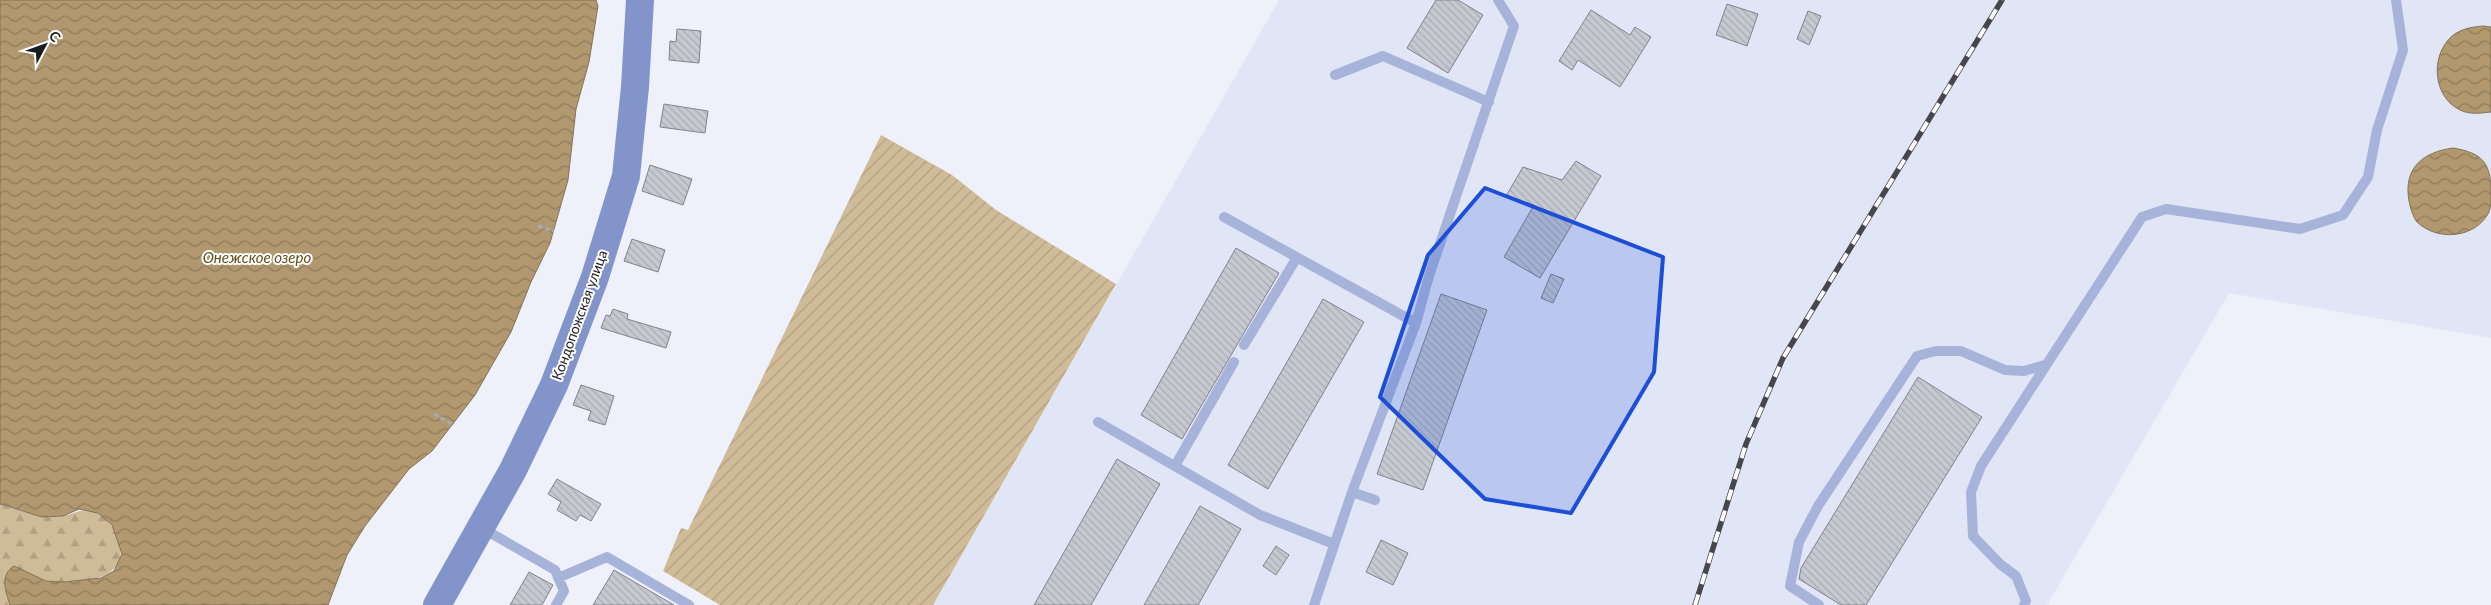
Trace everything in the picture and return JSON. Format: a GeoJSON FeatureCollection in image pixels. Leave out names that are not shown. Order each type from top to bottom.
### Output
{"type":"FeatureCollection","features":[{"type":"Feature","properties":{"kind":"street","name":"Кондопожская улица"},"geometry":{"type":"LineString","coordinates":[[437,605],[513,470],[554,385],[595,277],[626,176],[635,87],[640,0]]}},
{"type":"Feature","properties":{"kind":"lane"},"geometry":{"type":"LineString","coordinates":[[1314,605],[1352,492],[1416,323],[1429,276],[1514,26],[1498,0]]}},
{"type":"Feature","properties":{"kind":"lane"},"geometry":{"type":"LineString","coordinates":[[2024,605],[2026,601],[2016,576],[2000,564],[1973,536],[1972,492],[1981,466],[2142,217],[2166,209],[2300,229],[2343,215],[2368,176],[2377,130],[2403,50],[2396,0]]}},
{"type":"Feature","properties":{"kind":"lane"},"geometry":{"type":"LineString","coordinates":[[1335,75],[1383,56],[1489,102]]}},
{"type":"Feature","properties":{"kind":"lane"},"geometry":{"type":"LineString","coordinates":[[1224,217],[1296,259],[1416,323]]}},
{"type":"Feature","properties":{"kind":"lane"},"geometry":{"type":"LineString","coordinates":[[1244,345],[1296,259]]}},
{"type":"Feature","properties":{"kind":"lane"},"geometry":{"type":"LineString","coordinates":[[1819,605],[1790,586],[1799,542],[1818,506],[1917,356],[1936,351],[1961,351],[2005,370],[2024,371],[2045,365]]}},
{"type":"Feature","properties":{"kind":"lane"},"geometry":{"type":"LineString","coordinates":[[1175,466],[1234,362]]}},
{"type":"Feature","properties":{"kind":"lane"},"geometry":{"type":"LineString","coordinates":[[1098,422],[1260,515],[1334,544]]}},
{"type":"Feature","properties":{"kind":"lane"},"geometry":{"type":"LineString","coordinates":[[1352,492],[1375,500]]}},
{"type":"Feature","properties":{"kind":"lane"},"geometry":{"type":"LineString","coordinates":[[481,528],[555,570],[564,591],[556,605]]}},
{"type":"Feature","properties":{"kind":"lane"},"geometry":{"type":"LineString","coordinates":[[558,578],[607,556],[689,605]]}},
{"type":"Feature","properties":{"kind":"path"},"geometry":{"type":"LineString","coordinates":[[538,226],[554,231]]}},
{"type":"Feature","properties":{"kind":"path"},"geometry":{"type":"LineString","coordinates":[[434,414],[452,424]]}},
{"type":"Feature","properties":{"kind":"highlighted area"},"geometry":{"type":"Polygon","coordinates":[[[1485,188],[1663,257],[1654,372],[1571,513],[1485,499],[1380,397],[1428,255],[1485,188]]]}},
{"type":"Feature","properties":{"kind":"shaded area"},"geometry":{"type":"Polygon","coordinates":[[[1279,0],[2491,0],[2491,338],[2229,293],[2047,605],[933,605],[1279,0]]]}},
{"type":"Feature","properties":{"kind":"green space"},"geometry":{"type":"Polygon","coordinates":[[[881,135],[952,175],[996,210],[1116,284],[933,605],[720,605],[663,571],[681,528],[688,530],[881,135]]]}},
{"type":"Feature","properties":{"kind":"green space"},"geometry":{"type":"Polygon","coordinates":[[[0,504],[13,509],[57,517],[85,510],[94,511],[110,524],[119,540],[120,557],[116,567],[108,574],[97,578],[84,581],[59,582],[35,577],[14,566],[7,596],[10,605],[0,605],[0,504]]]}},
{"type":"Feature","properties":{"kind":"water","name":"Онежское озеро"},"geometry":{"type":"Polygon","coordinates":[[[0,0],[596,0],[598,6],[589,62],[576,109],[568,180],[550,243],[531,282],[511,332],[475,395],[432,451],[409,469],[365,526],[347,555],[328,605],[10,605],[5,588],[5,578],[14,566],[46,581],[64,582],[101,578],[114,571],[122,554],[112,525],[98,513],[79,509],[63,516],[42,517],[0,504],[0,0]]]}},
{"type":"Feature","properties":{"kind":"water"},"geometry":{"type":"Polygon","coordinates":[[[2483,26],[2491,27],[2491,112],[2468,113],[2451,104],[2444,96],[2438,76],[2438,65],[2444,45],[2451,37],[2466,29],[2483,26]]]}},
{"type":"Feature","properties":{"kind":"water"},"geometry":{"type":"Polygon","coordinates":[[[2453,148],[2472,153],[2483,161],[2487,167],[2491,183],[2489,212],[2483,221],[2466,232],[2456,234],[2435,233],[2417,222],[2413,215],[2409,201],[2409,179],[2412,171],[2424,158],[2433,153],[2453,148]]]}},
{"type":"Feature","properties":{"kind":"building"},"geometry":{"type":"Polygon","coordinates":[[[1436,0],[1458,0],[1483,15],[1448,73],[1407,48],[1436,0]]]}},
{"type":"Feature","properties":{"kind":"building"},"geometry":{"type":"Polygon","coordinates":[[[1727,4],[1758,14],[1747,46],[1716,35],[1727,4]]]}},
{"type":"Feature","properties":{"kind":"building"},"geometry":{"type":"Polygon","coordinates":[[[1591,10],[1630,35],[1635,27],[1651,37],[1620,87],[1578,60],[1572,70],[1559,61],[1591,10]]]}},
{"type":"Feature","properties":{"kind":"building"},"geometry":{"type":"Polygon","coordinates":[[[1808,11],[1821,16],[1809,45],[1797,39],[1808,11]]]}},
{"type":"Feature","properties":{"kind":"building"},"geometry":{"type":"Polygon","coordinates":[[[677,29],[701,31],[699,63],[669,60],[670,41],[676,42],[677,29]]]}},
{"type":"Feature","properties":{"kind":"building"},"geometry":{"type":"Polygon","coordinates":[[[664,104],[708,111],[705,133],[660,127],[664,104]]]}},
{"type":"Feature","properties":{"kind":"building"},"geometry":{"type":"Polygon","coordinates":[[[1576,161],[1601,176],[1540,278],[1504,257],[1534,205],[1506,196],[1523,167],[1562,180],[1576,161]]]}},
{"type":"Feature","properties":{"kind":"building"},"geometry":{"type":"Polygon","coordinates":[[[650,165],[692,179],[683,205],[642,191],[650,165]]]}},
{"type":"Feature","properties":{"kind":"building"},"geometry":{"type":"Polygon","coordinates":[[[632,239],[665,250],[658,272],[624,261],[632,239]]]}},
{"type":"Feature","properties":{"kind":"building"},"geometry":{"type":"Polygon","coordinates":[[[1236,248],[1279,273],[1182,439],[1141,415],[1236,248]]]}},
{"type":"Feature","properties":{"kind":"building"},"geometry":{"type":"Polygon","coordinates":[[[1551,274],[1564,279],[1553,303],[1541,298],[1551,274]]]}},
{"type":"Feature","properties":{"kind":"building"},"geometry":{"type":"Polygon","coordinates":[[[1441,294],[1487,310],[1423,490],[1377,474],[1441,294]]]}},
{"type":"Feature","properties":{"kind":"building"},"geometry":{"type":"Polygon","coordinates":[[[1323,299],[1364,322],[1268,489],[1228,465],[1323,299]]]}},
{"type":"Feature","properties":{"kind":"building"},"geometry":{"type":"Polygon","coordinates":[[[613,309],[628,314],[627,319],[671,332],[666,348],[601,328],[606,315],[610,316],[613,309]]]}},
{"type":"Feature","properties":{"kind":"building"},"geometry":{"type":"Polygon","coordinates":[[[1918,377],[1982,417],[1866,605],[1841,605],[1799,579],[1801,568],[1918,377]]]}},
{"type":"Feature","properties":{"kind":"building"},"geometry":{"type":"Polygon","coordinates":[[[581,385],[614,396],[605,425],[588,420],[591,411],[573,405],[581,385]]]}},
{"type":"Feature","properties":{"kind":"building"},"geometry":{"type":"Polygon","coordinates":[[[1117,459],[1160,484],[1091,605],[1034,605],[1117,459]]]}},
{"type":"Feature","properties":{"kind":"building"},"geometry":{"type":"Polygon","coordinates":[[[557,479],[601,504],[591,521],[580,515],[576,521],[557,510],[561,502],[548,494],[557,479]]]}},
{"type":"Feature","properties":{"kind":"building"},"geometry":{"type":"Polygon","coordinates":[[[1200,506],[1241,529],[1198,605],[1144,605],[1200,506]]]}},
{"type":"Feature","properties":{"kind":"building"},"geometry":{"type":"Polygon","coordinates":[[[1381,540],[1408,553],[1393,585],[1366,572],[1381,540]]]}},
{"type":"Feature","properties":{"kind":"building"},"geometry":{"type":"Polygon","coordinates":[[[1276,546],[1289,555],[1276,575],[1263,566],[1276,546]]]}},
{"type":"Feature","properties":{"kind":"building"},"geometry":{"type":"Polygon","coordinates":[[[614,570],[674,605],[593,605],[614,570]]]}},
{"type":"Feature","properties":{"kind":"building"},"geometry":{"type":"Polygon","coordinates":[[[529,572],[553,585],[542,605],[510,605],[529,572]]]}},
{"type":"Feature","properties":{"kind":"railway"},"geometry":{"type":"LineString","coordinates":[[1695,605],[1746,444],[1783,358],[2002,0]]}}]}
